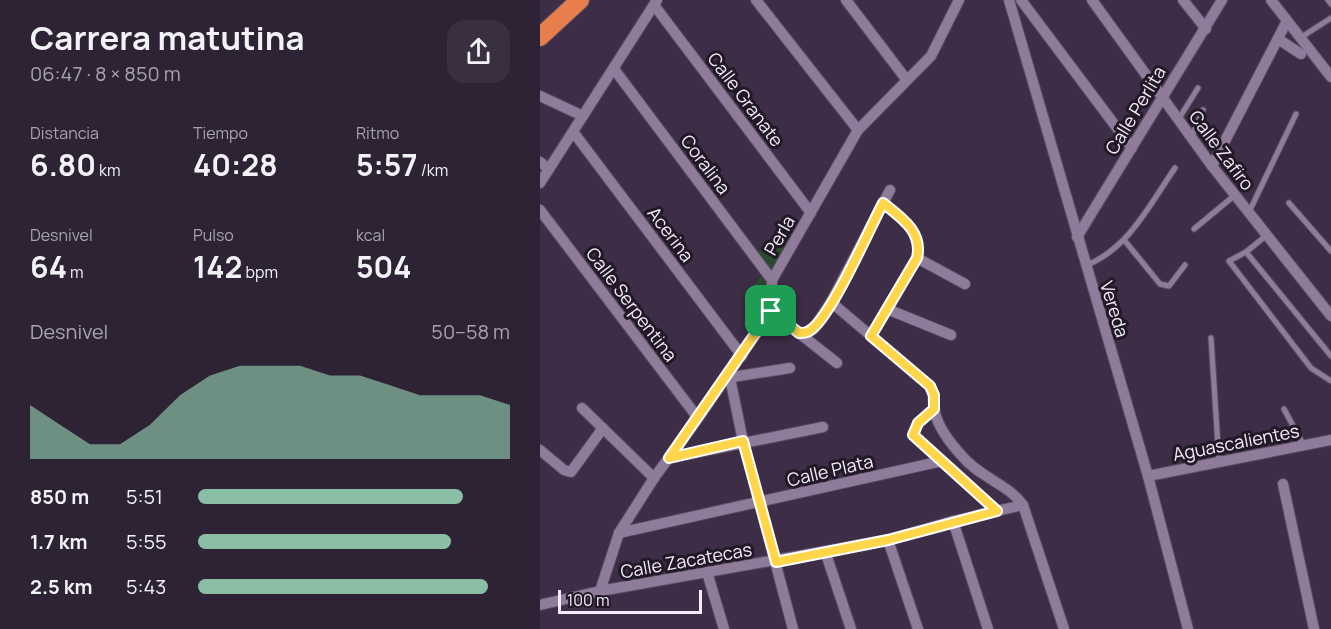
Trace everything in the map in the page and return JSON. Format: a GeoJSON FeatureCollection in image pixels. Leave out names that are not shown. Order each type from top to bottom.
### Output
{"type":"FeatureCollection","features":[{"type":"Feature","properties":{"kind":"highway"},"geometry":{"type":"LineString","coordinates":[[540,37],[580,0]]}},
{"type":"Feature","properties":{"kind":"street"},"geometry":{"type":"LineString","coordinates":[[756,0],[858,130]]}},
{"type":"Feature","properties":{"kind":"street"},"geometry":{"type":"LineString","coordinates":[[846,0],[906,79]]}},
{"type":"Feature","properties":{"kind":"street","name":"Perla"},"geometry":{"type":"LineString","coordinates":[[771,311],[772,280],[858,130],[931,56],[959,0]]}},
{"type":"Feature","properties":{"kind":"street","name":"Vereda"},"geometry":{"type":"LineString","coordinates":[[1009,0],[1148,476],[1188,629]]}},
{"type":"Feature","properties":{"kind":"street"},"geometry":{"type":"LineString","coordinates":[[1021,0],[1132,148]]}},
{"type":"Feature","properties":{"kind":"street","name":"Calle Zafiro"},"geometry":{"type":"LineString","coordinates":[[1092,0],[1212,166],[1331,316]]}},
{"type":"Feature","properties":{"kind":"street"},"geometry":{"type":"LineString","coordinates":[[1183,0],[1206,30]]}},
{"type":"Feature","properties":{"kind":"street","name":"Calle Perlita"},"geometry":{"type":"LineString","coordinates":[[1077,237],[1161,97],[1206,30],[1222,0]]}},
{"type":"Feature","properties":{"kind":"street"},"geometry":{"type":"LineString","coordinates":[[1271,0],[1331,77]]}},
{"type":"Feature","properties":{"kind":"street"},"geometry":{"type":"LineString","coordinates":[[540,183],[656,3]]}},
{"type":"Feature","properties":{"kind":"street","name":"Calle Granate"},"geometry":{"type":"LineString","coordinates":[[656,3],[811,213]]}},
{"type":"Feature","properties":{"kind":"street"},"geometry":{"type":"LineString","coordinates":[[1212,166],[1287,21]]}},
{"type":"Feature","properties":{"kind":"street"},"geometry":{"type":"LineString","coordinates":[[1278,39],[1301,54]]}},
{"type":"Feature","properties":{"kind":"street","name":"Coralina"},"geometry":{"type":"LineString","coordinates":[[614,69],[772,280]]}},
{"type":"Feature","properties":{"kind":"street"},"geometry":{"type":"LineString","coordinates":[[540,96],[583,116]]}},
{"type":"Feature","properties":{"kind":"street","name":"Acerina"},"geometry":{"type":"LineString","coordinates":[[573,133],[742,356]]}},
{"type":"Feature","properties":{"kind":"street"},"geometry":{"type":"LineString","coordinates":[[540,162],[549,169]]}},
{"type":"Feature","properties":{"kind":"street"},"geometry":{"type":"LineString","coordinates":[[799,333],[808,333],[814,328],[831,302],[890,190]]}},
{"type":"Feature","properties":{"kind":"street"},"geometry":{"type":"LineString","coordinates":[[871,336],[917,258],[920,248],[917,237],[906,221],[883,203]]}},
{"type":"Feature","properties":{"kind":"street","name":"Calle Serpentina"},"geometry":{"type":"LineString","coordinates":[[540,210],[698,418]]}},
{"type":"Feature","properties":{"kind":"street"},"geometry":{"type":"LineString","coordinates":[[917,258],[965,284]]}},
{"type":"Feature","properties":{"kind":"street"},"geometry":{"type":"LineString","coordinates":[[831,302],[930,386],[934,395],[934,409],[938,423],[963,458],[984,476],[1016,495],[1023,505],[1064,629]]}},
{"type":"Feature","properties":{"kind":"street"},"geometry":{"type":"LineString","coordinates":[[887,309],[951,335]]}},
{"type":"Feature","properties":{"kind":"street"},"geometry":{"type":"LineString","coordinates":[[600,591],[619,533],[654,478],[728,378],[771,311],[837,363]]}},
{"type":"Feature","properties":{"kind":"street"},"geometry":{"type":"LineString","coordinates":[[728,378],[790,368]]}},
{"type":"Feature","properties":{"kind":"street"},"geometry":{"type":"LineString","coordinates":[[728,378],[793,629]]}},
{"type":"Feature","properties":{"kind":"street"},"geometry":{"type":"LineString","coordinates":[[582,408],[654,478]]}},
{"type":"Feature","properties":{"kind":"street"},"geometry":{"type":"LineString","coordinates":[[934,409],[918,423],[913,435],[997,511]]}},
{"type":"Feature","properties":{"kind":"street"},"geometry":{"type":"LineString","coordinates":[[669,458],[743,441],[823,427]]}},
{"type":"Feature","properties":{"kind":"street"},"geometry":{"type":"LineString","coordinates":[[540,450],[564,470],[571,472],[603,428]]}},
{"type":"Feature","properties":{"kind":"street","name":"Aguascalientes"},"geometry":{"type":"LineString","coordinates":[[1148,476],[1331,440]]}},
{"type":"Feature","properties":{"kind":"street","name":"Calle Plata"},"geometry":{"type":"LineString","coordinates":[[619,533],[942,461]]}},
{"type":"Feature","properties":{"kind":"street"},"geometry":{"type":"LineString","coordinates":[[1283,484],[1314,629]]}},
{"type":"Feature","properties":{"kind":"street","name":"Calle Zacatecas"},"geometry":{"type":"LineString","coordinates":[[540,605],[600,591],[776,562],[888,540],[953,521],[1023,505]]}},
{"type":"Feature","properties":{"kind":"street"},"geometry":{"type":"LineString","coordinates":[[953,521],[988,629]]}},
{"type":"Feature","properties":{"kind":"street"},"geometry":{"type":"LineString","coordinates":[[888,540],[918,629]]}},
{"type":"Feature","properties":{"kind":"street"},"geometry":{"type":"LineString","coordinates":[[825,551],[850,629]]}},
{"type":"Feature","properties":{"kind":"street"},"geometry":{"type":"LineString","coordinates":[[707,572],[724,629]]}},
{"type":"Feature","properties":{"kind":"lane"},"geometry":{"type":"LineString","coordinates":[[1328,0],[1331,4]]}},
{"type":"Feature","properties":{"kind":"lane"},"geometry":{"type":"LineString","coordinates":[[1300,38],[1331,18]]}},
{"type":"Feature","properties":{"kind":"lane"},"geometry":{"type":"LineString","coordinates":[[1178,120],[1198,88]]}},
{"type":"Feature","properties":{"kind":"lane"},"geometry":{"type":"LineString","coordinates":[[1191,138],[1203,110]]}},
{"type":"Feature","properties":{"kind":"lane"},"geometry":{"type":"LineString","coordinates":[[1249,212],[1296,114]]}},
{"type":"Feature","properties":{"kind":"lane"},"geometry":{"type":"LineString","coordinates":[[1085,265],[1097,261],[1125,241],[1174,168]]}},
{"type":"Feature","properties":{"kind":"lane"},"geometry":{"type":"LineString","coordinates":[[1194,229],[1235,195]]}},
{"type":"Feature","properties":{"kind":"lane"},"geometry":{"type":"LineString","coordinates":[[1289,203],[1331,251]]}},
{"type":"Feature","properties":{"kind":"lane"},"geometry":{"type":"LineString","coordinates":[[1267,236],[1229,261],[1311,368],[1331,381]]}},
{"type":"Feature","properties":{"kind":"lane"},"geometry":{"type":"LineString","coordinates":[[1125,241],[1160,284],[1168,286],[1185,266]]}},
{"type":"Feature","properties":{"kind":"lane"},"geometry":{"type":"LineString","coordinates":[[1245,252],[1331,356]]}},
{"type":"Feature","properties":{"kind":"lane"},"geometry":{"type":"LineString","coordinates":[[1211,338],[1219,462]]}},
{"type":"Feature","properties":{"kind":"lane"},"geometry":{"type":"LineString","coordinates":[[1284,409],[1304,446]]}},
{"type":"Feature","properties":{"kind":"green space"},"geometry":{"type":"Polygon","coordinates":[[[781,230],[792,241],[772,277],[755,255],[781,230]]]}},
{"type":"Feature","properties":{"kind":"green space"},"geometry":{"type":"Polygon","coordinates":[[[764,273],[772,298],[762,319],[744,298],[764,273]]]}},
{"type":"Feature","properties":{"kind":"route"},"geometry":{"type":"LineString","coordinates":[[883,203],[906,221],[917,237],[920,248],[917,258],[871,336],[930,386],[934,395],[934,409],[918,423],[913,435],[997,511],[888,540],[776,562],[743,441],[669,458],[742,356],[771,311],[799,333],[808,333],[814,328],[831,302],[883,203]]}}]}
